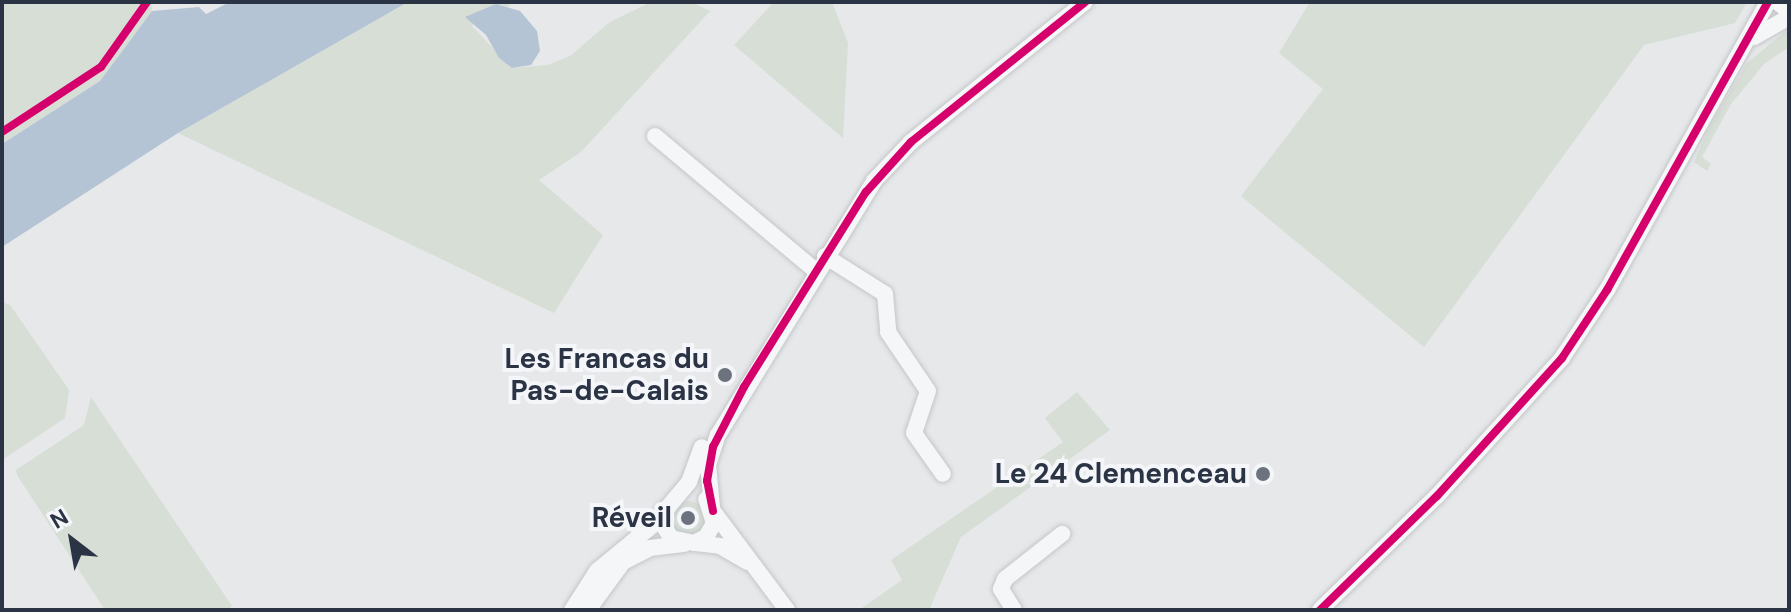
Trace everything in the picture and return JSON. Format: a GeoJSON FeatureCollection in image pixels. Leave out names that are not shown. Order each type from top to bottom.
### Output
{"type":"FeatureCollection","features":[{"type":"Feature","properties":{"kind":"main road"},"geometry":{"type":"LineString","coordinates":[[1782,2],[1789,7]]}},
{"type":"Feature","properties":{"kind":"street"},"geometry":{"type":"LineString","coordinates":[[572,610],[597,571],[663,511],[693,476],[707,438],[744,387],[866,192],[900,152],[1085,2]]}},
{"type":"Feature","properties":{"kind":"street"},"geometry":{"type":"LineString","coordinates":[[1320,610],[1437,496],[1562,358],[1602,299],[1723,76],[1749,40],[1768,2]]}},
{"type":"Feature","properties":{"kind":"street"},"geometry":{"type":"LineString","coordinates":[[1749,40],[1789,17]]}},
{"type":"Feature","properties":{"kind":"street"},"geometry":{"type":"LineString","coordinates":[[655,136],[816,271]]}},
{"type":"Feature","properties":{"kind":"street"},"geometry":{"type":"LineString","coordinates":[[825,256],[885,294],[888,332],[928,391],[914,433],[943,474]]}},
{"type":"Feature","properties":{"kind":"street"},"geometry":{"type":"LineString","coordinates":[[690,544],[709,534],[712,509],[709,459],[744,387]]}},
{"type":"Feature","properties":{"kind":"street"},"geometry":{"type":"LineString","coordinates":[[675,496],[694,493],[712,509],[787,610]]}},
{"type":"Feature","properties":{"kind":"street"},"geometry":{"type":"LineString","coordinates":[[663,511],[668,535],[690,544]]}},
{"type":"Feature","properties":{"kind":"street"},"geometry":{"type":"LineString","coordinates":[[1014,610],[1001,589],[1005,579],[1062,534]]}},
{"type":"Feature","properties":{"kind":"street"},"geometry":{"type":"LineString","coordinates":[[588,610],[623,562],[650,548],[690,544],[720,546],[750,563]]}},
{"type":"Feature","properties":{"kind":"shaded area"},"geometry":{"type":"Polygon","coordinates":[[[2,2],[151,2],[152,11],[100,81],[2,144],[2,2]]]}},
{"type":"Feature","properties":{"kind":"shaded area"},"geometry":{"type":"Polygon","coordinates":[[[408,2],[510,2],[509,7],[495,4],[472,26],[512,68],[548,65],[570,56],[610,22],[651,2],[691,2],[710,11],[581,152],[539,180],[603,235],[554,313],[178,133],[408,2]]]}},
{"type":"Feature","properties":{"kind":"shaded area"},"geometry":{"type":"Polygon","coordinates":[[[774,2],[832,2],[848,43],[843,138],[734,45],[774,2]]]}},
{"type":"Feature","properties":{"kind":"shaded area"},"geometry":{"type":"Polygon","coordinates":[[[1310,2],[1747,2],[1735,23],[1644,45],[1424,347],[1241,196],[1323,89],[1279,53],[1310,2]]]}},
{"type":"Feature","properties":{"kind":"shaded area"},"geometry":{"type":"Polygon","coordinates":[[[1789,28],[1789,47],[1764,64],[1731,104],[1702,157],[1711,164],[1707,171],[1694,162],[1710,126],[1747,63],[1789,28]]]}},
{"type":"Feature","properties":{"kind":"shaded area"},"geometry":{"type":"Polygon","coordinates":[[[2,302],[10,305],[69,390],[65,418],[2,460],[2,302]]]}},
{"type":"Feature","properties":{"kind":"shaded area"},"geometry":{"type":"Polygon","coordinates":[[[1077,392],[1110,430],[961,537],[929,610],[859,610],[902,580],[891,560],[1063,442],[1045,418],[1077,392]]]}},
{"type":"Feature","properties":{"kind":"shaded area"},"geometry":{"type":"Polygon","coordinates":[[[91,397],[232,606],[228,610],[105,610],[17,475],[16,470],[84,425],[91,397]]]}},
{"type":"Feature","properties":{"kind":"shaded area"},"geometry":{"type":"Polygon","coordinates":[[[688,501],[700,506],[705,518],[700,530],[688,535],[676,530],[671,518],[676,506],[688,501]]]}},
{"type":"Feature","properties":{"kind":"water"},"geometry":{"type":"Polygon","coordinates":[[[230,2],[408,2],[178,133],[2,247],[2,144],[100,81],[152,11],[199,7],[206,14],[230,2]]]}},
{"type":"Feature","properties":{"kind":"water"},"geometry":{"type":"Polygon","coordinates":[[[496,4],[520,11],[537,31],[540,51],[531,65],[512,68],[499,58],[486,35],[465,17],[496,4]]]}},
{"type":"Feature","properties":{"kind":"cycle path"},"geometry":{"type":"LineString","coordinates":[[2,132],[101,67],[147,2]]}},
{"type":"Feature","properties":{"kind":"cycle path"},"geometry":{"type":"LineString","coordinates":[[713,511],[707,481],[713,447],[744,387],[866,192],[911,142],[1085,2]]}},
{"type":"Feature","properties":{"kind":"cycle path"},"geometry":{"type":"LineString","coordinates":[[1320,610],[1437,496],[1562,358],[1607,290],[1768,2]]}},
{"type":"Feature","properties":{"kind":"place","name":"Les Francas du Pas-de-Calais"},"geometry":{"type":"Point","coordinates":[725,375]}},
{"type":"Feature","properties":{"kind":"place","name":"Le 24 Clemenceau"},"geometry":{"type":"Point","coordinates":[1263,474]}},
{"type":"Feature","properties":{"kind":"place","name":"Réveil"},"geometry":{"type":"Point","coordinates":[688,518]}}]}
